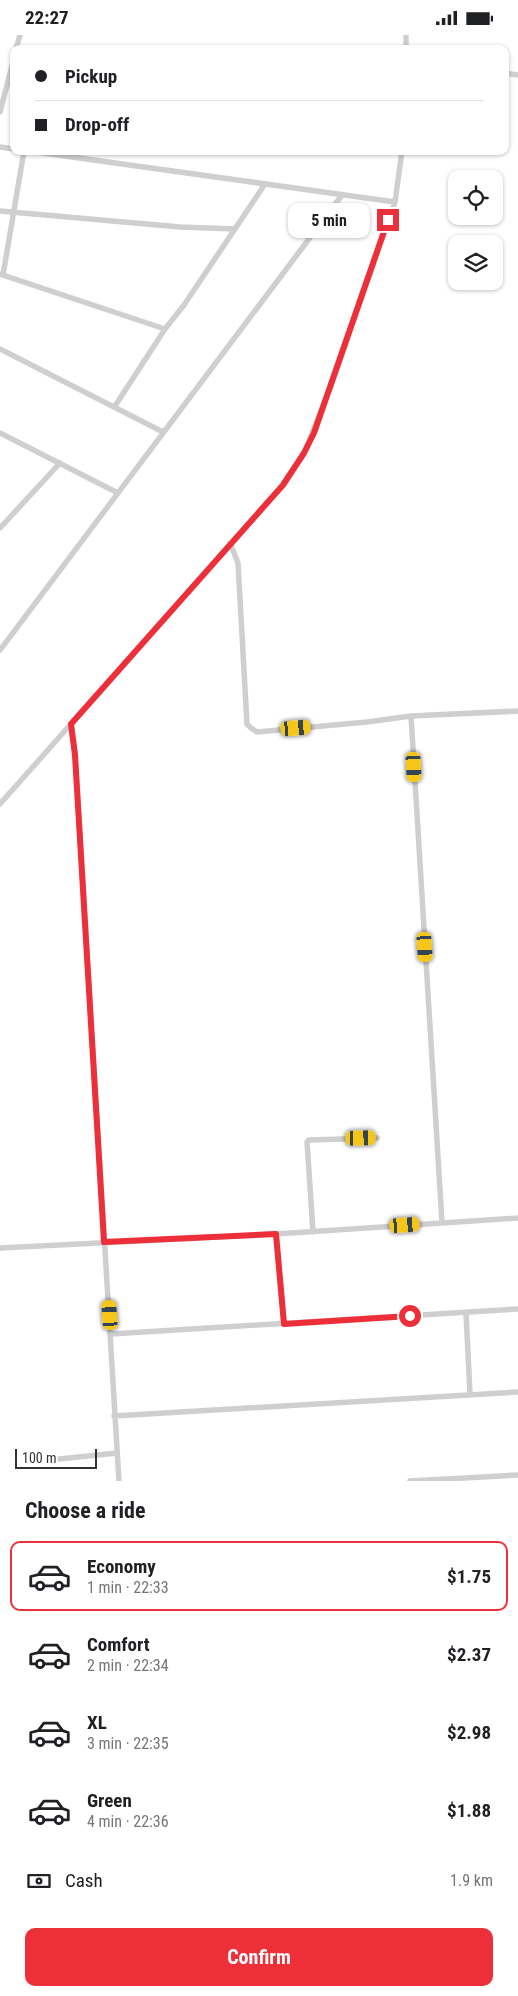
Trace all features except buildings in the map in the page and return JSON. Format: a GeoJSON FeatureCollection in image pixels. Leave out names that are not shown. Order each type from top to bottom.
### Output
{"type":"FeatureCollection","features":[{"type":"Feature","properties":{"kind":"street"},"geometry":{"type":"LineString","coordinates":[[0,112],[10,73]]}},
{"type":"Feature","properties":{"kind":"street"},"geometry":{"type":"LineString","coordinates":[[23,155],[2,275],[165,329]]}},
{"type":"Feature","properties":{"kind":"street"},"geometry":{"type":"LineString","coordinates":[[58,155],[395,202]]}},
{"type":"Feature","properties":{"kind":"street"},"geometry":{"type":"LineString","coordinates":[[0,805],[283,485],[304,453],[332,383],[395,202],[401,155]]}},
{"type":"Feature","properties":{"kind":"street"},"geometry":{"type":"LineString","coordinates":[[115,406],[165,329],[265,184]]}},
{"type":"Feature","properties":{"kind":"street"},"geometry":{"type":"LineString","coordinates":[[0,650],[342,195]]}},
{"type":"Feature","properties":{"kind":"street"},"geometry":{"type":"LineString","coordinates":[[0,211],[180,227],[235,229]]}},
{"type":"Feature","properties":{"kind":"street"},"geometry":{"type":"LineString","coordinates":[[0,349],[163,432]]}},
{"type":"Feature","properties":{"kind":"street"},"geometry":{"type":"LineString","coordinates":[[0,433],[118,493]]}},
{"type":"Feature","properties":{"kind":"street"},"geometry":{"type":"LineString","coordinates":[[0,528],[60,463]]}},
{"type":"Feature","properties":{"kind":"street"},"geometry":{"type":"LineString","coordinates":[[230,543],[238,563],[247,724],[251,728],[257,731],[367,722],[411,716],[518,711]]}},
{"type":"Feature","properties":{"kind":"street"},"geometry":{"type":"LineString","coordinates":[[411,716],[442,1222]]}},
{"type":"Feature","properties":{"kind":"street"},"geometry":{"type":"LineString","coordinates":[[71,724],[75,755],[119,1481]]}},
{"type":"Feature","properties":{"kind":"street"},"geometry":{"type":"LineString","coordinates":[[313,1232],[307,1143],[312,1139],[377,1138]]}},
{"type":"Feature","properties":{"kind":"street"},"geometry":{"type":"LineString","coordinates":[[0,1248],[313,1232],[442,1222],[518,1219]]}},
{"type":"Feature","properties":{"kind":"street"},"geometry":{"type":"LineString","coordinates":[[276,1234],[284,1324]]}},
{"type":"Feature","properties":{"kind":"street"},"geometry":{"type":"LineString","coordinates":[[111,1334],[518,1309]]}},
{"type":"Feature","properties":{"kind":"street"},"geometry":{"type":"LineString","coordinates":[[466,1313],[470,1394]]}},
{"type":"Feature","properties":{"kind":"street"},"geometry":{"type":"LineString","coordinates":[[114,1416],[518,1392]]}},
{"type":"Feature","properties":{"kind":"street"},"geometry":{"type":"LineString","coordinates":[[59,1459],[117,1453]]}},
{"type":"Feature","properties":{"kind":"street"},"geometry":{"type":"LineString","coordinates":[[410,1481],[518,1475]]}},
{"type":"Feature","properties":{"kind":"route"},"geometry":{"type":"LineString","coordinates":[[388,220],[314,433],[294,469],[283,485],[71,724],[75,755],[104,1242],[276,1234],[284,1324],[410,1316]]}}]}
